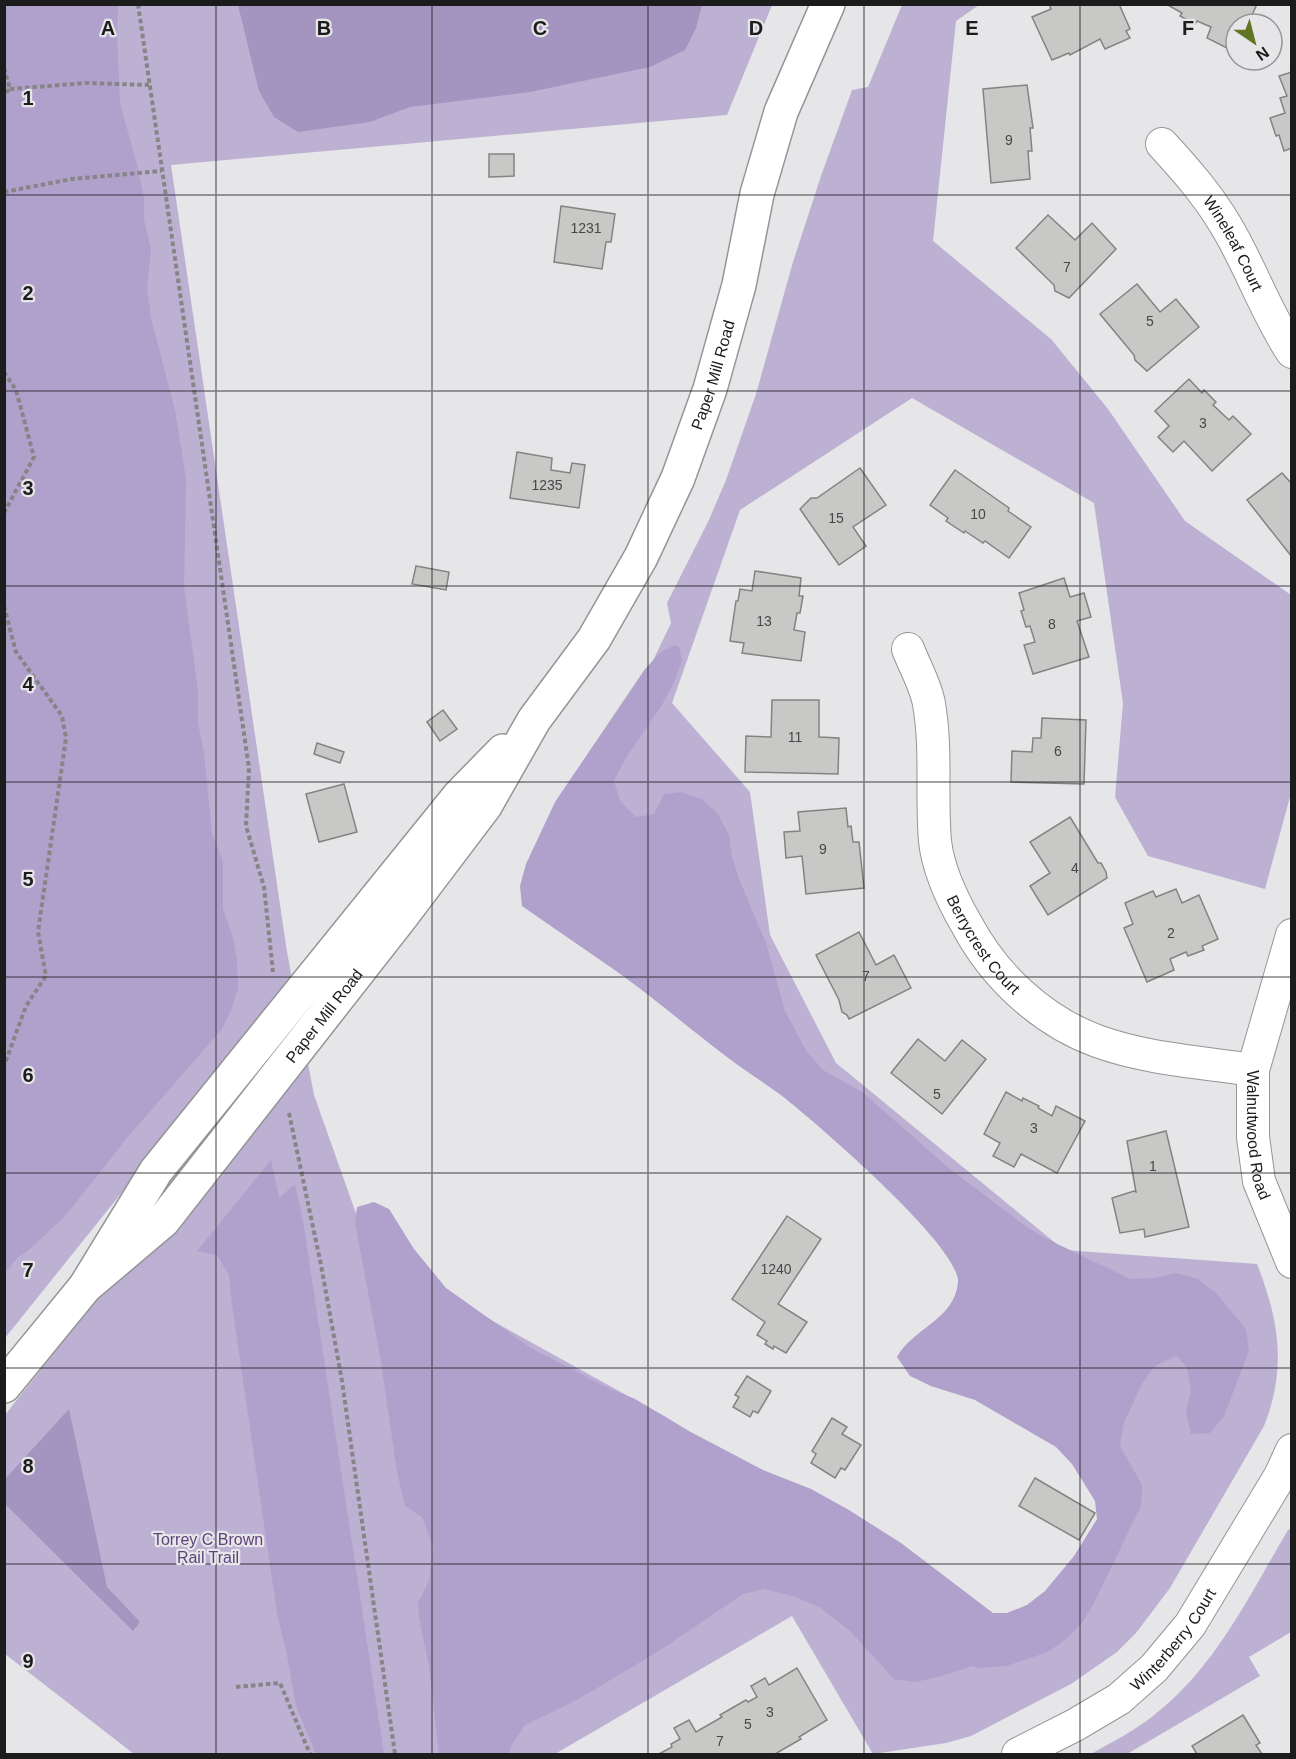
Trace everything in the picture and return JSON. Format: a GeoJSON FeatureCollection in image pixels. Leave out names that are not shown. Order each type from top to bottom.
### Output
{"type":"FeatureCollection","features":[{"type":"Feature","properties":{"kind":"main road","name":"Paper Mill Road"},"geometry":{"type":"LineString","coordinates":[[4,1386],[85,1287],[156,1170],[459,795],[534,720],[594,639],[641,557],[678,478],[716,368],[739,285],[757,194],[781,112],[828,4]]}},
{"type":"Feature","properties":{"kind":"street","name":"Wineleaf Court"},"geometry":{"type":"LineString","coordinates":[[1162,144],[1199,185],[1225,224],[1279,333],[1292,352]]}},
{"type":"Feature","properties":{"kind":"street","name":"Berrycrest Court"},"geometry":{"type":"LineString","coordinates":[[908,649],[929,702],[934,746],[935,842],[950,895],[975,942],[1008,983],[1050,1017],[1096,1040],[1154,1056],[1253,1070]]}},
{"type":"Feature","properties":{"kind":"street","name":"Walnutwood Road"},"geometry":{"type":"LineString","coordinates":[[1292,935],[1253,1070],[1253,1137],[1259,1181],[1292,1262]]}},
{"type":"Feature","properties":{"kind":"street","name":"Winterberry Court"},"geometry":{"type":"LineString","coordinates":[[1018,1755],[1119,1699],[1154,1668],[1190,1625],[1288,1470]]}},
{"type":"Feature","properties":{"kind":"path"},"geometry":{"type":"LineString","coordinates":[[138,4],[249,768],[246,826],[264,887],[274,980]]}},
{"type":"Feature","properties":{"kind":"path"},"geometry":{"type":"LineString","coordinates":[[4,68],[10,89]]}},
{"type":"Feature","properties":{"kind":"path"},"geometry":{"type":"LineString","coordinates":[[4,94],[10,89],[86,83],[149,85]]}},
{"type":"Feature","properties":{"kind":"path"},"geometry":{"type":"LineString","coordinates":[[4,192],[72,179],[161,171]]}},
{"type":"Feature","properties":{"kind":"path"},"geometry":{"type":"LineString","coordinates":[[4,372],[16,390],[34,457],[4,513]]}},
{"type":"Feature","properties":{"kind":"path"},"geometry":{"type":"LineString","coordinates":[[4,606],[16,652],[62,716],[66,738],[38,932],[46,976],[26,1006],[4,1066]]}},
{"type":"Feature","properties":{"kind":"path"},"geometry":{"type":"LineString","coordinates":[[288,1107],[342,1381],[395,1755]]}},
{"type":"Feature","properties":{"kind":"path"},"geometry":{"type":"LineString","coordinates":[[236,1688],[280,1683],[310,1755]]}},
{"type":"Feature","properties":{"kind":"green space","name":"Torrey C Brown Rail Trail"},"geometry":{"type":"Polygon","coordinates":[[[5,5],[772,5],[727,115],[171,165],[287,952],[314,1095],[370,1253],[666,1417],[1026,1642],[1119,1485],[920,1172],[534,909],[671,623],[667,603],[708,522],[726,480],[756,394],[793,262],[852,90],[868,87],[902,5],[979,5],[956,21],[933,241],[1051,339],[1108,409],[1185,521],[1291,595],[1291,793],[1265,889],[1148,856],[1115,797],[1123,703],[1094,503],[912,398],[740,510],[672,703],[750,792],[770,935],[836,1063],[1064,1250],[1257,1264],[1271,1305],[1278,1364],[1276,1384],[1264,1426],[1170,1588],[1136,1633],[1117,1652],[1071,1684],[971,1736],[946,1743],[873,1754],[792,1616],[555,1754],[134,1754],[5,1654],[5,1415],[170,1206],[127,1186],[5,1338],[5,5]]]}},
{"type":"Feature","properties":{"kind":"green space"},"geometry":{"type":"Polygon","coordinates":[[[1291,1529],[1291,1632],[1249,1657],[1260,1676],[1127,1754],[1091,1754],[1153,1716],[1195,1676],[1229,1630],[1288,1530],[1291,1529]]]}},
{"type":"Feature","properties":{"kind":"shaded area"},"geometry":{"type":"Polygon","coordinates":[[[5,4],[118,5],[120,103],[144,198],[144,220],[151,250],[147,288],[151,318],[175,410],[186,479],[184,587],[198,691],[198,723],[204,753],[212,834],[223,861],[223,909],[232,934],[237,959],[238,988],[231,1011],[221,1030],[126,1139],[66,1215],[29,1250],[18,1257],[5,1273],[5,4]]]}},
{"type":"Feature","properties":{"kind":"shaded area"},"geometry":{"type":"Polygon","coordinates":[[[238,4],[702,5],[696,28],[685,50],[650,67],[530,92],[410,107],[370,122],[298,132],[274,117],[259,91],[238,4]]]}},
{"type":"Feature","properties":{"kind":"shaded area"},"geometry":{"type":"Polygon","coordinates":[[[675,645],[679,647],[682,661],[674,682],[663,703],[624,761],[614,781],[620,801],[636,817],[654,814],[664,794],[681,792],[702,799],[718,814],[729,835],[732,857],[739,879],[766,943],[785,1011],[807,1052],[823,1070],[862,1092],[950,1169],[1043,1237],[1130,1279],[1154,1278],[1176,1273],[1198,1279],[1216,1293],[1246,1329],[1249,1351],[1224,1416],[1210,1433],[1191,1434],[1186,1412],[1191,1390],[1187,1368],[1177,1356],[1156,1365],[1143,1382],[1124,1422],[1120,1446],[1142,1485],[1141,1506],[1082,1623],[1048,1652],[1006,1666],[980,1668],[973,1666],[915,1682],[894,1679],[850,1631],[819,1607],[793,1596],[764,1589],[743,1594],[659,1651],[577,1700],[525,1725],[511,1746],[509,1754],[439,1754],[429,1666],[418,1603],[429,1581],[433,1547],[422,1517],[405,1506],[397,1471],[380,1356],[355,1223],[357,1207],[374,1202],[389,1209],[414,1249],[446,1288],[531,1348],[608,1388],[635,1399],[687,1430],[763,1470],[811,1489],[849,1510],[901,1543],[993,1613],[1007,1613],[1027,1605],[1045,1591],[1074,1556],[1097,1519],[1095,1501],[1072,1464],[1056,1447],[975,1400],[931,1386],[910,1376],[897,1357],[913,1338],[949,1306],[955,1296],[958,1283],[953,1266],[914,1216],[827,1133],[786,1099],[734,1062],[630,981],[522,906],[520,886],[526,864],[555,802],[645,669],[661,652],[675,645]]]}},
{"type":"Feature","properties":{"kind":"shaded area"},"geometry":{"type":"Polygon","coordinates":[[[271,1160],[279,1198],[295,1184],[303,1221],[384,1754],[316,1754],[296,1706],[277,1613],[229,1275],[217,1255],[197,1251],[271,1160]]]}},
{"type":"Feature","properties":{"kind":"shaded area"},"geometry":{"type":"Polygon","coordinates":[[[69,1409],[107,1587],[140,1622],[133,1631],[5,1504],[5,1479],[69,1409]]]}},
{"type":"Feature","properties":{"kind":"building"},"geometry":{"type":"Polygon","coordinates":[[[1049,4],[1119,4],[1130,29],[1126,31],[1130,38],[1105,49],[1100,39],[1070,55],[1069,53],[1052,60],[1032,17],[1051,9],[1049,4]]]}},
{"type":"Feature","properties":{"kind":"building"},"geometry":{"type":"Polygon","coordinates":[[[1166,4],[1257,4],[1253,12],[1224,12],[1224,46],[1207,38],[1211,27],[1197,21],[1195,24],[1180,16],[1182,13],[1166,4]]]}},
{"type":"Feature","properties":{"kind":"building"},"geometry":{"type":"Polygon","coordinates":[[[1292,72],[1292,148],[1284,151],[1270,118],[1285,113],[1280,98],[1287,96],[1279,76],[1292,72]]]}},
{"type":"Feature","properties":{"kind":"building"},"geometry":{"type":"Polygon","coordinates":[[[1027,85],[1033,128],[1030,128],[1032,151],[1028,151],[1030,179],[991,183],[983,89],[1027,85]]]}},
{"type":"Feature","properties":{"kind":"building"},"geometry":{"type":"Polygon","coordinates":[[[489,154],[514,154],[514,176],[489,177],[489,154]]]}},
{"type":"Feature","properties":{"kind":"building"},"geometry":{"type":"Polygon","coordinates":[[[561,206],[615,214],[611,242],[606,242],[602,269],[554,262],[561,206]]]}},
{"type":"Feature","properties":{"kind":"building"},"geometry":{"type":"Polygon","coordinates":[[[1048,215],[1075,240],[1092,223],[1116,249],[1069,298],[1055,291],[1054,285],[1016,248],[1048,215]]]}},
{"type":"Feature","properties":{"kind":"building"},"geometry":{"type":"Polygon","coordinates":[[[1137,284],[1160,312],[1176,299],[1199,327],[1147,371],[1135,360],[1134,355],[1100,314],[1137,284]]]}},
{"type":"Feature","properties":{"kind":"building"},"geometry":{"type":"Polygon","coordinates":[[[1189,379],[1202,393],[1204,390],[1216,402],[1213,405],[1229,420],[1233,416],[1251,434],[1212,471],[1184,441],[1173,452],[1158,437],[1169,426],[1155,411],[1189,379]]]}},
{"type":"Feature","properties":{"kind":"building"},"geometry":{"type":"Polygon","coordinates":[[[517,452],[552,458],[551,470],[570,473],[572,463],[585,465],[579,508],[510,498],[517,452]]]}},
{"type":"Feature","properties":{"kind":"building"},"geometry":{"type":"Polygon","coordinates":[[[860,468],[886,505],[853,527],[866,546],[839,565],[800,509],[811,498],[817,498],[860,468]]]}},
{"type":"Feature","properties":{"kind":"building"},"geometry":{"type":"Polygon","coordinates":[[[955,470],[1009,508],[1008,511],[1031,527],[1009,558],[985,541],[983,543],[946,521],[948,518],[930,505],[955,470]]]}},
{"type":"Feature","properties":{"kind":"building"},"geometry":{"type":"Polygon","coordinates":[[[1282,473],[1292,484],[1292,557],[1247,500],[1282,473]]]}},
{"type":"Feature","properties":{"kind":"building"},"geometry":{"type":"Polygon","coordinates":[[[416,566],[449,572],[446,590],[412,584],[416,566]]]}},
{"type":"Feature","properties":{"kind":"building"},"geometry":{"type":"Polygon","coordinates":[[[755,571],[801,578],[799,596],[803,596],[794,630],[805,632],[801,661],[742,653],[744,643],[730,641],[740,589],[752,591],[755,571]]]}},
{"type":"Feature","properties":{"kind":"building"},"geometry":{"type":"Polygon","coordinates":[[[1064,578],[1070,597],[1084,593],[1091,617],[1077,621],[1089,657],[1033,674],[1024,645],[1035,642],[1030,626],[1026,627],[1019,593],[1064,578]]]}},
{"type":"Feature","properties":{"kind":"building"},"geometry":{"type":"Polygon","coordinates":[[[772,700],[819,700],[819,737],[839,738],[838,774],[745,772],[746,736],[771,737],[772,700]]]}},
{"type":"Feature","properties":{"kind":"building"},"geometry":{"type":"Polygon","coordinates":[[[443,710],[457,729],[440,741],[427,722],[443,710]]]}},
{"type":"Feature","properties":{"kind":"building"},"geometry":{"type":"Polygon","coordinates":[[[1042,718],[1086,720],[1084,784],[1011,782],[1012,751],[1032,752],[1033,738],[1041,738],[1042,718]]]}},
{"type":"Feature","properties":{"kind":"building"},"geometry":{"type":"Polygon","coordinates":[[[317,743],[344,752],[340,763],[314,754],[317,743]]]}},
{"type":"Feature","properties":{"kind":"building"},"geometry":{"type":"Polygon","coordinates":[[[344,784],[357,832],[319,842],[306,794],[344,784]]]}},
{"type":"Feature","properties":{"kind":"building"},"geometry":{"type":"Polygon","coordinates":[[[846,808],[848,827],[851,826],[853,842],[859,842],[864,888],[806,894],[802,856],[786,858],[784,832],[800,831],[798,812],[846,808]]]}},
{"type":"Feature","properties":{"kind":"building"},"geometry":{"type":"Polygon","coordinates":[[[1070,817],[1098,863],[1101,863],[1107,878],[1048,915],[1030,886],[1050,873],[1030,842],[1070,817]]]}},
{"type":"Feature","properties":{"kind":"building"},"geometry":{"type":"Polygon","coordinates":[[[1176,889],[1182,903],[1199,895],[1218,939],[1202,946],[1204,950],[1188,956],[1186,952],[1170,959],[1174,970],[1147,982],[1124,928],[1133,924],[1125,903],[1153,891],[1156,897],[1176,889]]]}},
{"type":"Feature","properties":{"kind":"building"},"geometry":{"type":"Polygon","coordinates":[[[859,932],[876,965],[894,955],[911,988],[849,1019],[842,1012],[839,1000],[816,955],[859,932]]]}},
{"type":"Feature","properties":{"kind":"building"},"geometry":{"type":"Polygon","coordinates":[[[918,1039],[945,1061],[962,1040],[986,1059],[942,1114],[891,1073],[918,1039]]]}},
{"type":"Feature","properties":{"kind":"building"},"geometry":{"type":"Polygon","coordinates":[[[1006,1092],[1022,1101],[1023,1098],[1039,1106],[1038,1108],[1052,1116],[1056,1106],[1085,1121],[1057,1173],[1021,1154],[1014,1167],[993,1156],[1000,1143],[984,1134],[1006,1092]]]}},
{"type":"Feature","properties":{"kind":"building"},"geometry":{"type":"Polygon","coordinates":[[[1166,1131],[1189,1227],[1145,1237],[1144,1229],[1120,1233],[1112,1198],[1136,1192],[1127,1141],[1166,1131]]]}},
{"type":"Feature","properties":{"kind":"building"},"geometry":{"type":"Polygon","coordinates":[[[787,1216],[821,1239],[778,1304],[807,1322],[786,1353],[765,1344],[767,1341],[757,1335],[765,1322],[732,1299],[787,1216]]]}},
{"type":"Feature","properties":{"kind":"building"},"geometry":{"type":"Polygon","coordinates":[[[747,1376],[771,1391],[758,1413],[753,1411],[750,1417],[733,1407],[739,1397],[735,1395],[747,1376]]]}},
{"type":"Feature","properties":{"kind":"building"},"geometry":{"type":"Polygon","coordinates":[[[832,1418],[847,1427],[842,1434],[861,1445],[845,1470],[841,1468],[835,1478],[811,1463],[816,1454],[812,1451],[832,1418]]]}},
{"type":"Feature","properties":{"kind":"building"},"geometry":{"type":"Polygon","coordinates":[[[1035,1478],[1095,1513],[1079,1540],[1019,1506],[1035,1478]]]}},
{"type":"Feature","properties":{"kind":"building"},"geometry":{"type":"Polygon","coordinates":[[[797,1668],[827,1720],[799,1737],[801,1739],[775,1754],[659,1754],[672,1747],[671,1744],[680,1739],[674,1728],[689,1720],[696,1732],[746,1700],[748,1702],[757,1697],[751,1686],[765,1678],[769,1685],[797,1668]]]}},
{"type":"Feature","properties":{"kind":"building"},"geometry":{"type":"Polygon","coordinates":[[[1243,1715],[1260,1743],[1256,1745],[1262,1754],[1197,1754],[1192,1746],[1243,1715]]]}}]}
